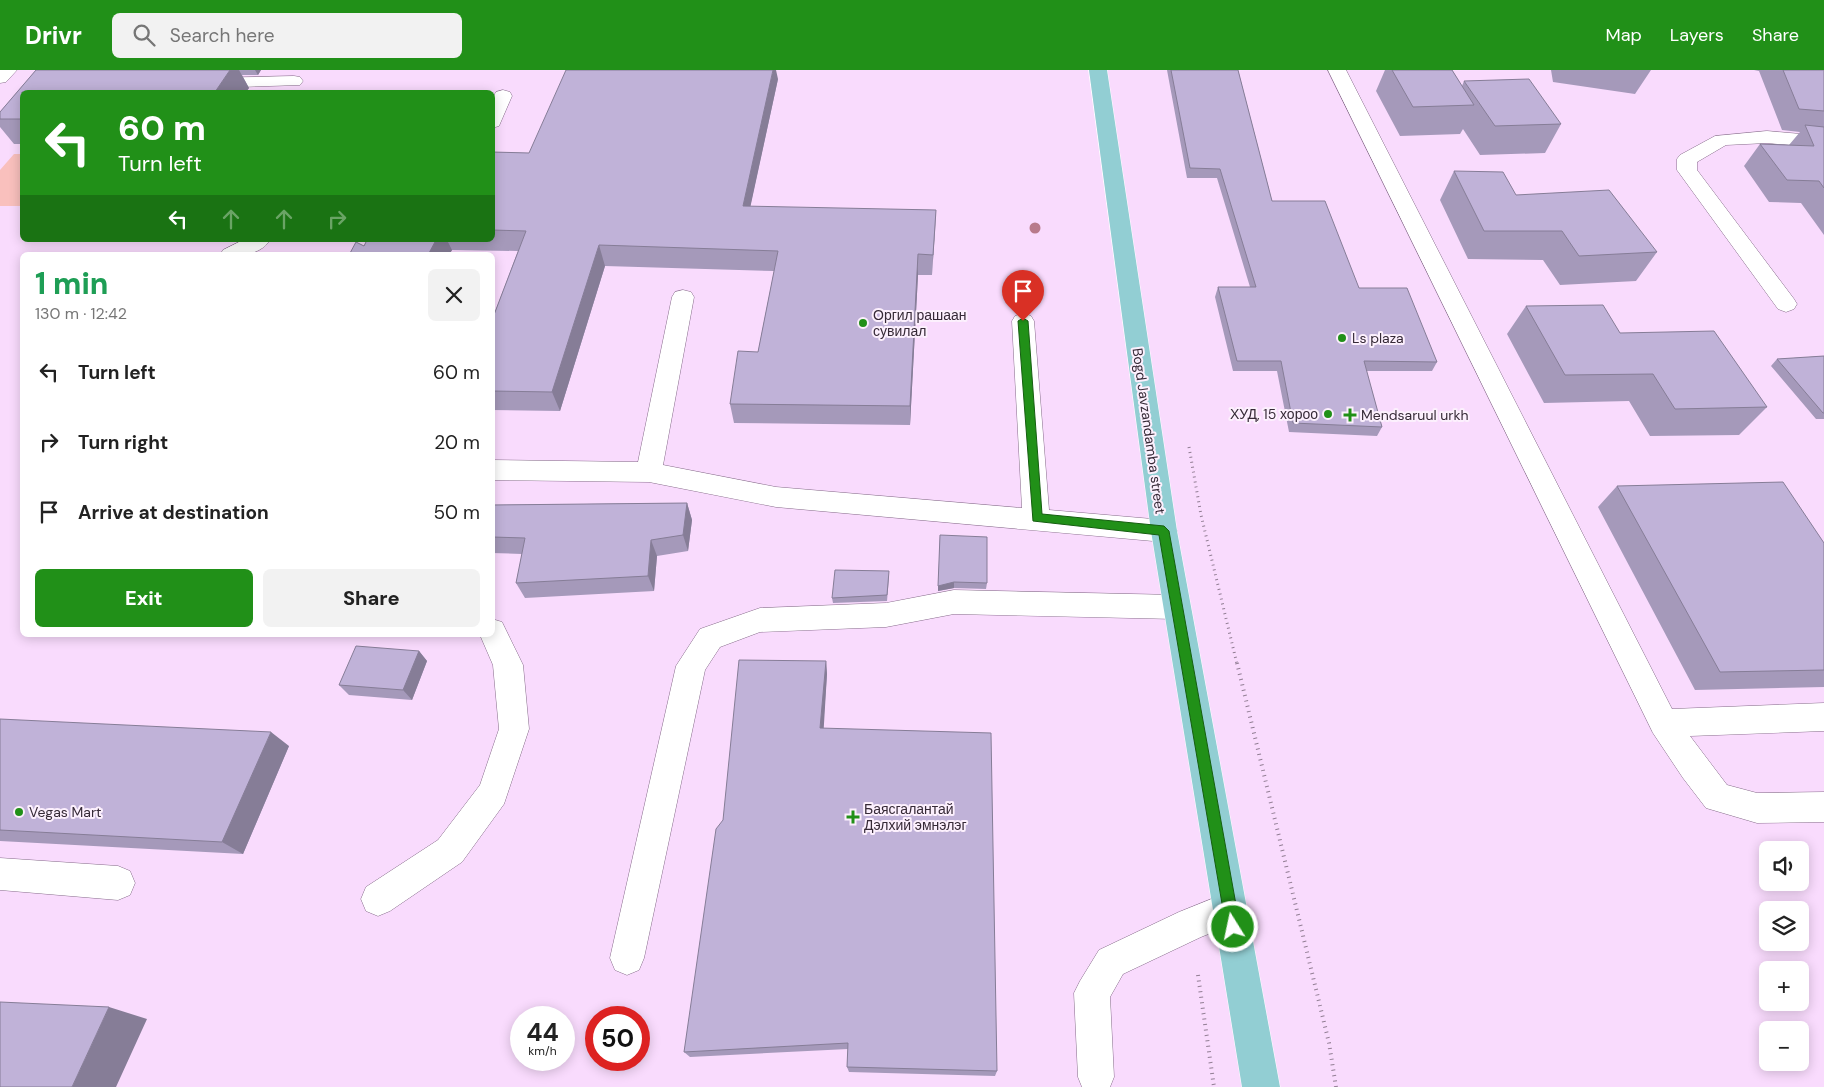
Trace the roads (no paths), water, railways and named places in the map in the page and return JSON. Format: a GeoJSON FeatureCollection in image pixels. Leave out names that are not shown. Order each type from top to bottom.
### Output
{"type":"FeatureCollection","features":[{"type":"Feature","properties":{"kind":"main road","name":"Bogd Javzandamba street"},"geometry":{"type":"LineString","coordinates":[[1098,70],[1176,607],[1261,1087]]}},
{"type":"Feature","properties":{"kind":"street"},"geometry":{"type":"LineString","coordinates":[[0,78],[8,70]]}},
{"type":"Feature","properties":{"kind":"street"},"geometry":{"type":"LineString","coordinates":[[1338,70],[1664,723],[1694,768],[1717,797],[1757,808],[1824,807]]}},
{"type":"Feature","properties":{"kind":"street"},"geometry":{"type":"LineString","coordinates":[[194,83],[294,81]]}},
{"type":"Feature","properties":{"kind":"street"},"geometry":{"type":"LineString","coordinates":[[495,115],[503,96]]}},
{"type":"Feature","properties":{"kind":"street"},"geometry":{"type":"LineString","coordinates":[[1786,304],[1687,170],[1687,159],[1722,140],[1767,138],[1824,142]]}},
{"type":"Feature","properties":{"kind":"street"},"geometry":{"type":"LineString","coordinates":[[237,252],[255,242]]}},
{"type":"Feature","properties":{"kind":"street"},"geometry":{"type":"LineString","coordinates":[[648,472],[683,297]]}},
{"type":"Feature","properties":{"kind":"street"},"geometry":{"type":"LineString","coordinates":[[1023,321],[1036,518]]}},
{"type":"Feature","properties":{"kind":"street"},"geometry":{"type":"LineString","coordinates":[[495,470],[648,472],[776,497],[918,511],[1036,518],[1164,531]]}},
{"type":"Feature","properties":{"kind":"street"},"geometry":{"type":"LineString","coordinates":[[627,958],[691,666],[710,638],[760,620],[886,615],[954,602],[1176,607]]}},
{"type":"Feature","properties":{"kind":"street"},"geometry":{"type":"LineString","coordinates":[[378,899],[450,851],[493,792],[514,729],[508,665],[495,637]]}},
{"type":"Feature","properties":{"kind":"street"},"geometry":{"type":"LineString","coordinates":[[1664,723],[1824,716]]}},
{"type":"Feature","properties":{"kind":"street"},"geometry":{"type":"LineString","coordinates":[[0,874],[118,883]]}},
{"type":"Feature","properties":{"kind":"street"},"geometry":{"type":"LineString","coordinates":[[1096,1077],[1092,993],[1111,962],[1229,909]]}},
{"type":"Feature","properties":{"kind":"place","name":"Оргил рашаан сувилал"},"geometry":{"type":"Point","coordinates":[863,323]}},
{"type":"Feature","properties":{"kind":"place","name":"Ls plaza"},"geometry":{"type":"Point","coordinates":[1342,338]}},
{"type":"Feature","properties":{"kind":"place","name":"ХУД, 15 хороо"},"geometry":{"type":"Point","coordinates":[1328,414]}},
{"type":"Feature","properties":{"kind":"place","name":"Mendsaruul urkh"},"geometry":{"type":"Point","coordinates":[1350,415]}},
{"type":"Feature","properties":{"kind":"place","name":"Vegas Mart"},"geometry":{"type":"Point","coordinates":[19,812]}},
{"type":"Feature","properties":{"kind":"place","name":"Баясгалантай Дэлхий эмнэлэг"},"geometry":{"type":"Point","coordinates":[853,817]}}]}
